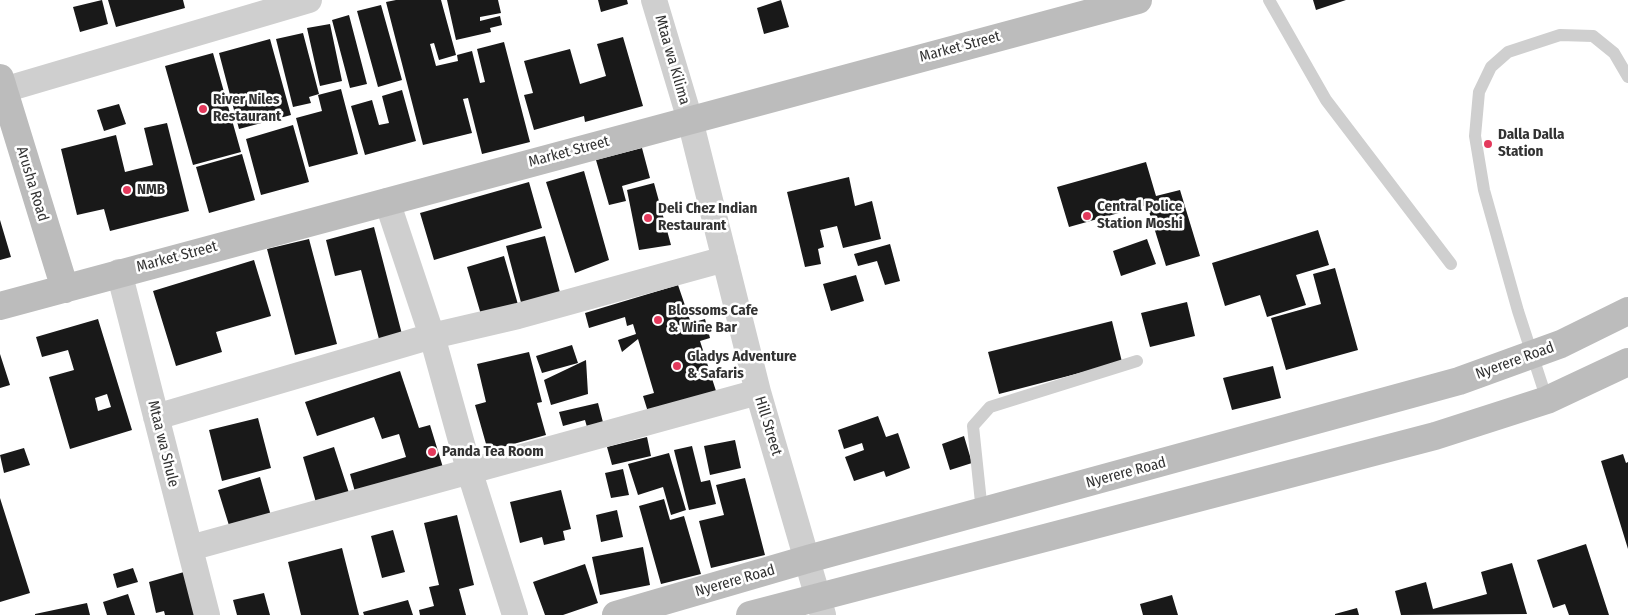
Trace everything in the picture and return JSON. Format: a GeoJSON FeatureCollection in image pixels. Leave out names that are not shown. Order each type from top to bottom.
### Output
{"type":"FeatureCollection","features":[{"type":"Feature","properties":{"kind":"main road","name":"Market Street"},"geometry":{"type":"LineString","coordinates":[[0,306],[65,289],[119,272],[690,120],[1086,6],[1138,0]]}},
{"type":"Feature","properties":{"kind":"main road","name":"Arusha Road"},"geometry":{"type":"LineString","coordinates":[[1,86],[65,289]]}},
{"type":"Feature","properties":{"kind":"main road","name":"Nyerere Road"},"geometry":{"type":"LineString","coordinates":[[616,615],[808,560],[1459,381],[1561,344],[1628,311]]}},
{"type":"Feature","properties":{"kind":"main road"},"geometry":{"type":"LineString","coordinates":[[750,615],[820,606],[1436,436],[1547,400],[1628,362]]}},
{"type":"Feature","properties":{"kind":"street"},"geometry":{"type":"LineString","coordinates":[[1,86],[309,0]]}},
{"type":"Feature","properties":{"kind":"street","name":"Mtaa wa Kilima"},"geometry":{"type":"LineString","coordinates":[[654,0],[690,120]]}},
{"type":"Feature","properties":{"kind":"street","name":"Hill Street"},"geometry":{"type":"LineString","coordinates":[[690,120],[758,392],[820,606]]}},
{"type":"Feature","properties":{"kind":"street"},"geometry":{"type":"LineString","coordinates":[[387,201],[432,336],[470,473],[515,615]]}},
{"type":"Feature","properties":{"kind":"street"},"geometry":{"type":"LineString","coordinates":[[156,417],[432,336],[518,316],[725,259]]}},
{"type":"Feature","properties":{"kind":"street","name":"Mtaa wa Shule"},"geometry":{"type":"LineString","coordinates":[[119,272],[207,615]]}},
{"type":"Feature","properties":{"kind":"street"},"geometry":{"type":"LineString","coordinates":[[190,548],[470,473],[572,442],[758,392]]}},
{"type":"Feature","properties":{"kind":"lane"},"geometry":{"type":"LineString","coordinates":[[1269,0],[1326,100],[1451,264]]}},
{"type":"Feature","properties":{"kind":"lane"},"geometry":{"type":"LineString","coordinates":[[1547,400],[1518,311],[1484,190],[1475,136],[1480,92],[1492,67],[1508,52],[1560,35],[1593,36],[1614,52],[1628,77]]}},
{"type":"Feature","properties":{"kind":"lane"},"geometry":{"type":"LineString","coordinates":[[982,512],[973,426],[990,407],[1137,361]]}},
{"type":"Feature","properties":{"kind":"building"},"geometry":{"type":"Polygon","coordinates":[[[102,0],[108,24],[80,32],[73,7],[102,0]]]}},
{"type":"Feature","properties":{"kind":"building"},"geometry":{"type":"Polygon","coordinates":[[[108,0],[183,0],[185,8],[116,27],[108,0]]]}},
{"type":"Feature","properties":{"kind":"building"},"geometry":{"type":"Polygon","coordinates":[[[396,0],[441,0],[456,55],[439,60],[434,43],[430,44],[436,66],[458,61],[457,55],[472,51],[480,83],[485,82],[477,49],[504,42],[530,142],[482,154],[468,98],[463,99],[472,133],[423,145],[386,2],[396,0]]]}},
{"type":"Feature","properties":{"kind":"building"},"geometry":{"type":"Polygon","coordinates":[[[447,0],[498,0],[501,13],[480,17],[480,21],[500,16],[502,25],[490,28],[491,32],[456,40],[447,0]]]}},
{"type":"Feature","properties":{"kind":"building"},"geometry":{"type":"Polygon","coordinates":[[[598,0],[627,0],[628,4],[601,12],[598,0]]]}},
{"type":"Feature","properties":{"kind":"building"},"geometry":{"type":"Polygon","coordinates":[[[781,0],[789,27],[764,34],[757,8],[781,0]]]}},
{"type":"Feature","properties":{"kind":"building"},"geometry":{"type":"Polygon","coordinates":[[[1313,0],[1346,0],[1316,10],[1313,0]]]}},
{"type":"Feature","properties":{"kind":"building"},"geometry":{"type":"Polygon","coordinates":[[[381,5],[402,80],[378,87],[357,11],[381,5]]]}},
{"type":"Feature","properties":{"kind":"building"},"geometry":{"type":"Polygon","coordinates":[[[349,15],[367,84],[350,88],[332,20],[349,15]]]}},
{"type":"Feature","properties":{"kind":"building"},"geometry":{"type":"Polygon","coordinates":[[[330,24],[342,81],[320,86],[307,28],[330,24]]]}},
{"type":"Feature","properties":{"kind":"building"},"geometry":{"type":"Polygon","coordinates":[[[303,33],[319,94],[309,97],[311,103],[293,107],[276,39],[303,33]]]}},
{"type":"Feature","properties":{"kind":"building"},"geometry":{"type":"Polygon","coordinates":[[[623,37],[643,106],[585,122],[584,116],[534,130],[524,95],[533,93],[524,61],[570,49],[580,84],[606,76],[597,44],[623,37]]]}},
{"type":"Feature","properties":{"kind":"building"},"geometry":{"type":"Polygon","coordinates":[[[270,39],[291,115],[239,129],[219,53],[270,39]]]}},
{"type":"Feature","properties":{"kind":"building","name":"River Niles Restaurant"},"geometry":{"type":"Polygon","coordinates":[[[213,53],[241,152],[193,165],[165,66],[213,53]]]}},
{"type":"Feature","properties":{"kind":"building"},"geometry":{"type":"Polygon","coordinates":[[[341,89],[358,154],[309,167],[296,118],[322,111],[318,95],[341,89]]]}},
{"type":"Feature","properties":{"kind":"building"},"geometry":{"type":"Polygon","coordinates":[[[402,90],[416,141],[365,155],[351,106],[372,100],[379,125],[389,123],[382,96],[402,90]]]}},
{"type":"Feature","properties":{"kind":"building"},"geometry":{"type":"Polygon","coordinates":[[[119,104],[126,124],[104,131],[97,110],[119,104]]]}},
{"type":"Feature","properties":{"kind":"building","name":"NMB"},"geometry":{"type":"Polygon","coordinates":[[[167,123],[189,211],[110,231],[104,209],[77,215],[61,149],[116,135],[125,172],[153,165],[144,128],[167,123]]]}},
{"type":"Feature","properties":{"kind":"building"},"geometry":{"type":"Polygon","coordinates":[[[293,125],[309,182],[261,195],[246,139],[293,125]]]}},
{"type":"Feature","properties":{"kind":"building"},"geometry":{"type":"Polygon","coordinates":[[[642,148],[650,178],[622,186],[626,201],[609,205],[596,160],[642,148]]]}},
{"type":"Feature","properties":{"kind":"building"},"geometry":{"type":"Polygon","coordinates":[[[242,154],[255,200],[209,213],[196,167],[242,154]]]}},
{"type":"Feature","properties":{"kind":"building","name":"Central Police Station Moshi"},"geometry":{"type":"Polygon","coordinates":[[[1146,162],[1156,196],[1180,190],[1200,256],[1166,266],[1147,205],[1069,227],[1057,187],[1146,162]]]}},
{"type":"Feature","properties":{"kind":"building"},"geometry":{"type":"Polygon","coordinates":[[[584,171],[609,260],[575,273],[546,182],[584,171]]]}},
{"type":"Feature","properties":{"kind":"building"},"geometry":{"type":"Polygon","coordinates":[[[849,177],[855,206],[872,201],[881,239],[843,248],[837,226],[820,230],[824,247],[818,249],[821,264],[805,267],[787,192],[849,177]]]}},
{"type":"Feature","properties":{"kind":"building"},"geometry":{"type":"Polygon","coordinates":[[[529,182],[542,228],[434,260],[420,213],[529,182]]]}},
{"type":"Feature","properties":{"kind":"building","name":"Deli Chez Indian Restaurant"},"geometry":{"type":"Polygon","coordinates":[[[654,183],[671,245],[639,250],[627,190],[654,183]]]}},
{"type":"Feature","properties":{"kind":"building"},"geometry":{"type":"Polygon","coordinates":[[[0,220],[11,257],[0,260],[0,220]]]}},
{"type":"Feature","properties":{"kind":"building"},"geometry":{"type":"Polygon","coordinates":[[[374,227],[403,338],[380,343],[361,270],[335,276],[326,240],[374,227]]]}},
{"type":"Feature","properties":{"kind":"building"},"geometry":{"type":"Polygon","coordinates":[[[1318,230],[1329,265],[1296,275],[1306,305],[1267,317],[1260,295],[1225,306],[1212,263],[1318,230]]]}},
{"type":"Feature","properties":{"kind":"building"},"geometry":{"type":"Polygon","coordinates":[[[545,236],[562,300],[523,310],[506,246],[545,236]]]}},
{"type":"Feature","properties":{"kind":"building"},"geometry":{"type":"Polygon","coordinates":[[[309,239],[337,344],[295,355],[267,249],[309,239]]]}},
{"type":"Feature","properties":{"kind":"building"},"geometry":{"type":"Polygon","coordinates":[[[1147,239],[1156,264],[1121,276],[1113,251],[1147,239]]]}},
{"type":"Feature","properties":{"kind":"building"},"geometry":{"type":"Polygon","coordinates":[[[890,244],[900,281],[885,285],[877,261],[858,266],[854,254],[890,244]]]}},
{"type":"Feature","properties":{"kind":"building"},"geometry":{"type":"Polygon","coordinates":[[[504,256],[519,308],[482,318],[467,267],[504,256]]]}},
{"type":"Feature","properties":{"kind":"building"},"geometry":{"type":"Polygon","coordinates":[[[254,260],[271,316],[216,332],[222,352],[176,366],[153,291],[254,260]]]}},
{"type":"Feature","properties":{"kind":"building"},"geometry":{"type":"Polygon","coordinates":[[[1335,268],[1358,350],[1286,370],[1271,318],[1321,304],[1313,274],[1335,268]]]}},
{"type":"Feature","properties":{"kind":"building"},"geometry":{"type":"Polygon","coordinates":[[[856,275],[864,301],[831,311],[823,284],[856,275]]]}},
{"type":"Feature","properties":{"kind":"building","name":"Gladys Adventure & Safaris"},"geometry":{"type":"Polygon","coordinates":[[[678,285],[691,323],[705,319],[710,338],[700,341],[716,391],[648,412],[643,396],[654,393],[638,339],[622,352],[618,340],[636,334],[633,324],[627,326],[625,317],[589,328],[585,313],[678,285]]]}},
{"type":"Feature","properties":{"kind":"building"},"geometry":{"type":"Polygon","coordinates":[[[1187,302],[1195,336],[1150,347],[1141,313],[1187,302]]]}},
{"type":"Feature","properties":{"kind":"building"},"geometry":{"type":"Polygon","coordinates":[[[98,319],[132,430],[70,449],[49,377],[74,370],[68,350],[42,357],[36,337],[98,319]],[[107,394],[95,398],[98,411],[111,407],[107,394]]]}},
{"type":"Feature","properties":{"kind":"building"},"geometry":{"type":"Polygon","coordinates":[[[1112,321],[1122,362],[999,394],[988,352],[1112,321]]]}},
{"type":"Feature","properties":{"kind":"building"},"geometry":{"type":"Polygon","coordinates":[[[572,345],[578,363],[542,373],[536,356],[572,345]]]}},
{"type":"Feature","properties":{"kind":"building"},"geometry":{"type":"Polygon","coordinates":[[[529,352],[542,402],[537,403],[546,435],[488,451],[475,405],[486,402],[477,364],[529,352]]]}},
{"type":"Feature","properties":{"kind":"building"},"geometry":{"type":"Polygon","coordinates":[[[0,354],[10,385],[0,388],[0,354]]]}},
{"type":"Feature","properties":{"kind":"building"},"geometry":{"type":"Polygon","coordinates":[[[586,360],[588,394],[551,405],[544,380],[586,360]]]}},
{"type":"Feature","properties":{"kind":"building"},"geometry":{"type":"Polygon","coordinates":[[[1273,366],[1281,398],[1232,410],[1223,378],[1273,366]]]}},
{"type":"Feature","properties":{"kind":"building"},"geometry":{"type":"Polygon","coordinates":[[[400,371],[419,428],[430,425],[445,474],[357,499],[350,474],[406,457],[399,434],[382,439],[374,417],[317,436],[305,402],[400,371]]]}},
{"type":"Feature","properties":{"kind":"building"},"geometry":{"type":"Polygon","coordinates":[[[598,403],[605,430],[589,434],[585,420],[563,426],[559,412],[598,403]]]}},
{"type":"Feature","properties":{"kind":"building"},"geometry":{"type":"Polygon","coordinates":[[[878,416],[886,437],[898,433],[910,468],[886,477],[884,471],[854,481],[845,457],[864,450],[862,443],[844,449],[838,430],[878,416]]]}},
{"type":"Feature","properties":{"kind":"building"},"geometry":{"type":"Polygon","coordinates":[[[258,418],[271,468],[222,481],[209,430],[258,418]]]}},
{"type":"Feature","properties":{"kind":"building"},"geometry":{"type":"Polygon","coordinates":[[[964,436],[972,463],[950,470],[942,444],[964,436]]]}},
{"type":"Feature","properties":{"kind":"building"},"geometry":{"type":"Polygon","coordinates":[[[647,437],[651,456],[612,465],[607,447],[647,437]]]}},
{"type":"Feature","properties":{"kind":"building"},"geometry":{"type":"Polygon","coordinates":[[[735,440],[741,468],[710,475],[704,446],[735,440]]]}},
{"type":"Feature","properties":{"kind":"building"},"geometry":{"type":"Polygon","coordinates":[[[692,446],[701,482],[710,480],[716,504],[689,510],[674,450],[692,446]]]}},
{"type":"Feature","properties":{"kind":"building"},"geometry":{"type":"Polygon","coordinates":[[[334,447],[350,496],[317,506],[303,457],[334,447]]]}},
{"type":"Feature","properties":{"kind":"building"},"geometry":{"type":"Polygon","coordinates":[[[24,448],[30,465],[4,473],[0,455],[24,448]]]}},
{"type":"Feature","properties":{"kind":"building"},"geometry":{"type":"Polygon","coordinates":[[[669,453],[686,510],[671,515],[663,487],[638,495],[628,464],[669,453]]]}},
{"type":"Feature","properties":{"kind":"building"},"geometry":{"type":"Polygon","coordinates":[[[1623,454],[1626,463],[1628,462],[1628,549],[1601,461],[1623,454]]]}},
{"type":"Feature","properties":{"kind":"building"},"geometry":{"type":"Polygon","coordinates":[[[623,469],[629,495],[611,498],[605,473],[623,469]]]}},
{"type":"Feature","properties":{"kind":"building"},"geometry":{"type":"Polygon","coordinates":[[[260,477],[273,523],[232,535],[218,490],[260,477]]]}},
{"type":"Feature","properties":{"kind":"building"},"geometry":{"type":"Polygon","coordinates":[[[745,478],[765,555],[711,568],[699,521],[724,515],[716,485],[745,478]]]}},
{"type":"Feature","properties":{"kind":"building"},"geometry":{"type":"Polygon","coordinates":[[[561,490],[571,529],[563,531],[565,540],[544,545],[542,537],[520,543],[510,502],[561,490]]]}},
{"type":"Feature","properties":{"kind":"building"},"geometry":{"type":"Polygon","coordinates":[[[0,498],[30,593],[0,602],[0,498]]]}},
{"type":"Feature","properties":{"kind":"building"},"geometry":{"type":"Polygon","coordinates":[[[664,499],[670,520],[684,516],[701,574],[661,584],[639,506],[664,499]]]}},
{"type":"Feature","properties":{"kind":"building"},"geometry":{"type":"Polygon","coordinates":[[[617,510],[623,537],[601,542],[596,515],[617,510]]]}},
{"type":"Feature","properties":{"kind":"building"},"geometry":{"type":"Polygon","coordinates":[[[457,515],[474,585],[459,589],[466,615],[420,615],[419,610],[434,606],[429,587],[439,585],[424,523],[457,515]]]}},
{"type":"Feature","properties":{"kind":"building"},"geometry":{"type":"Polygon","coordinates":[[[393,530],[405,572],[382,578],[371,536],[393,530]]]}},
{"type":"Feature","properties":{"kind":"building"},"geometry":{"type":"Polygon","coordinates":[[[1586,544],[1609,615],[1569,615],[1565,604],[1553,608],[1537,560],[1586,544]]]}},
{"type":"Feature","properties":{"kind":"building"},"geometry":{"type":"Polygon","coordinates":[[[643,547],[650,585],[600,595],[592,557],[643,547]]]}},
{"type":"Feature","properties":{"kind":"building"},"geometry":{"type":"Polygon","coordinates":[[[342,548],[359,615],[301,615],[288,562],[342,548]]]}},
{"type":"Feature","properties":{"kind":"building"},"geometry":{"type":"Polygon","coordinates":[[[1512,563],[1527,614],[1401,615],[1395,591],[1426,582],[1433,609],[1487,594],[1481,572],[1512,563]]]}},
{"type":"Feature","properties":{"kind":"building"},"geometry":{"type":"Polygon","coordinates":[[[585,564],[598,603],[563,615],[545,615],[533,582],[585,564]]]}},
{"type":"Feature","properties":{"kind":"building"},"geometry":{"type":"Polygon","coordinates":[[[133,568],[138,582],[117,588],[113,574],[133,568]]]}},
{"type":"Feature","properties":{"kind":"building"},"geometry":{"type":"Polygon","coordinates":[[[191,570],[203,615],[165,615],[164,611],[156,613],[149,582],[191,570]]]}},
{"type":"Feature","properties":{"kind":"building"},"geometry":{"type":"Polygon","coordinates":[[[264,593],[270,615],[237,615],[233,600],[264,593]]]}},
{"type":"Feature","properties":{"kind":"building"},"geometry":{"type":"Polygon","coordinates":[[[128,594],[135,615],[107,615],[103,602],[128,594]]]}},
{"type":"Feature","properties":{"kind":"building"},"geometry":{"type":"Polygon","coordinates":[[[1172,595],[1178,615],[1143,615],[1140,604],[1172,595]]]}},
{"type":"Feature","properties":{"kind":"building"},"geometry":{"type":"Polygon","coordinates":[[[408,600],[413,615],[364,615],[363,612],[408,600]]]}},
{"type":"Feature","properties":{"kind":"building"},"geometry":{"type":"Polygon","coordinates":[[[87,603],[90,615],[35,615],[35,614],[87,603]]]}},
{"type":"Feature","properties":{"kind":"building"},"geometry":{"type":"Polygon","coordinates":[[[1357,608],[1359,615],[1335,615],[1335,614],[1357,608]]]}},
{"type":"Feature","properties":{"kind":"place","name":"River Niles Restaurant"},"geometry":{"type":"Point","coordinates":[203,109]}},
{"type":"Feature","properties":{"kind":"place","name":"Dalla Dalla Station"},"geometry":{"type":"Point","coordinates":[1488,144]}},
{"type":"Feature","properties":{"kind":"place","name":"NMB"},"geometry":{"type":"Point","coordinates":[127,190]}},
{"type":"Feature","properties":{"kind":"place","name":"Central Police Station Moshi"},"geometry":{"type":"Point","coordinates":[1087,216]}},
{"type":"Feature","properties":{"kind":"place","name":"Deli Chez Indian Restaurant"},"geometry":{"type":"Point","coordinates":[648,218]}},
{"type":"Feature","properties":{"kind":"place","name":"Blossoms Cafe & Wine Bar"},"geometry":{"type":"Point","coordinates":[658,320]}},
{"type":"Feature","properties":{"kind":"place","name":"Gladys Adventure & Safaris"},"geometry":{"type":"Point","coordinates":[677,366]}},
{"type":"Feature","properties":{"kind":"place","name":"Panda Tea Room"},"geometry":{"type":"Point","coordinates":[432,452]}}]}
